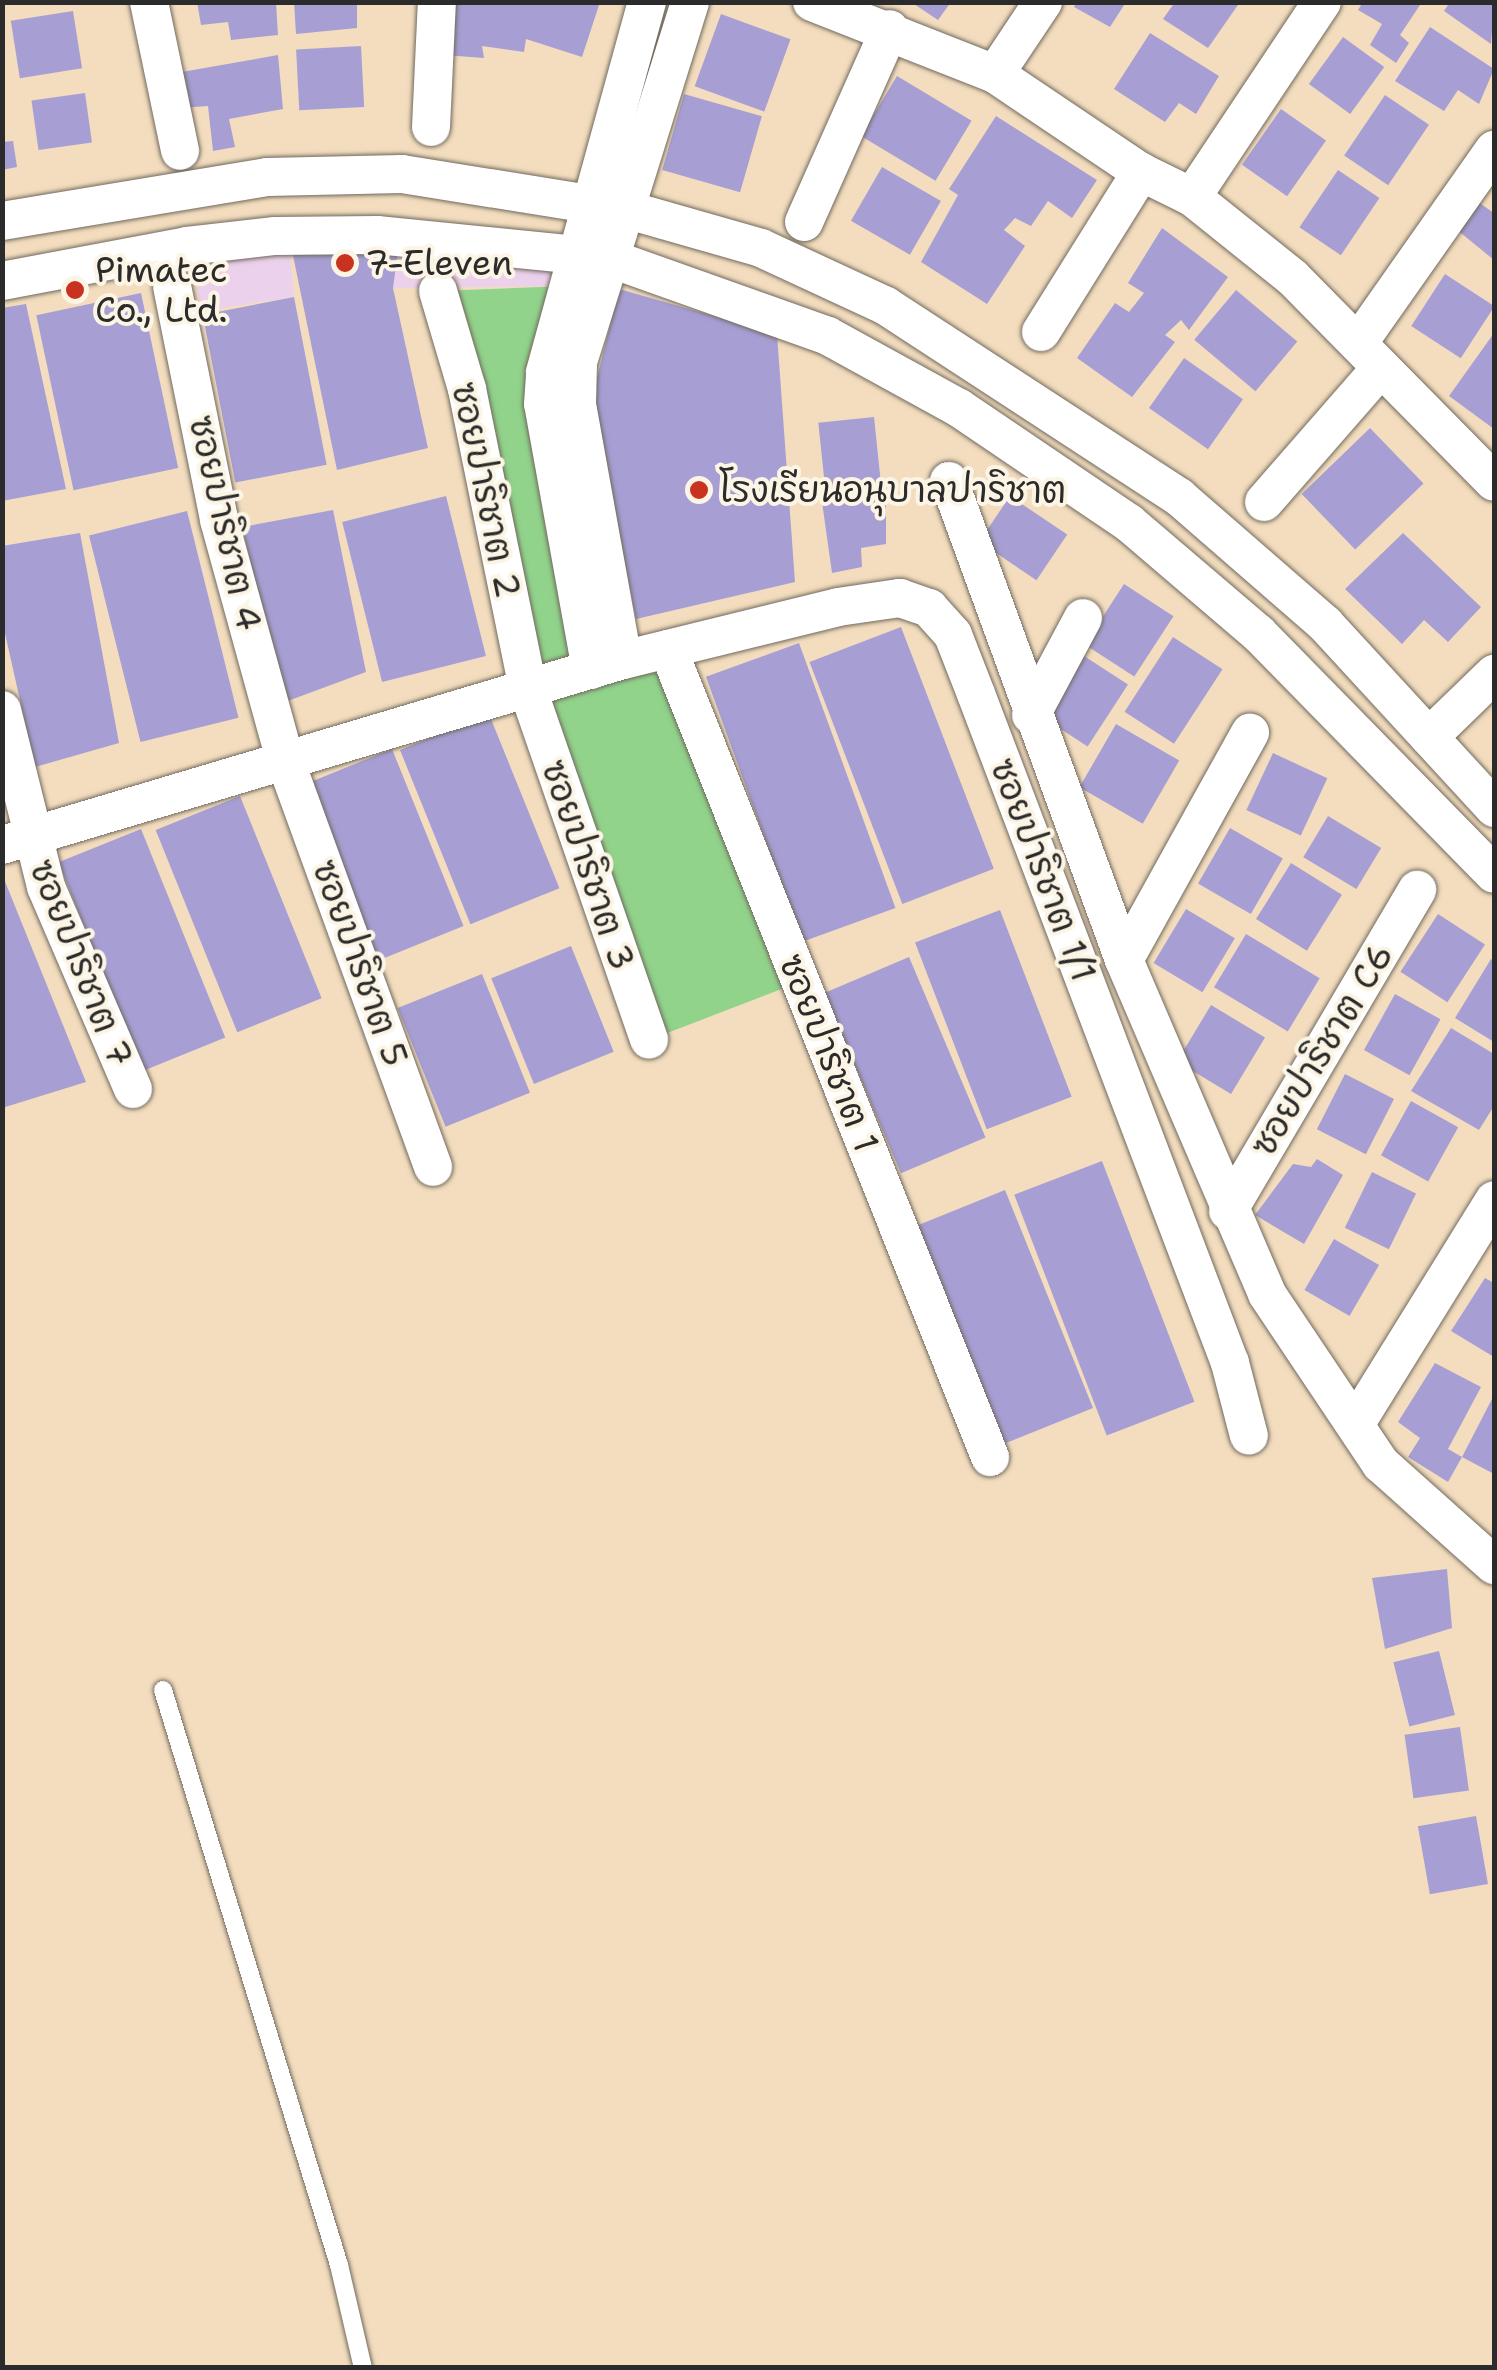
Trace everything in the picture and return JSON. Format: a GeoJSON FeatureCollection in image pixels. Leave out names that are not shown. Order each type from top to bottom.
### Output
{"type":"FeatureCollection","features":[{"type":"Feature","properties":{"kind":"street"},"geometry":{"type":"LineString","coordinates":[[150,2],[180,151]]}},
{"type":"Feature","properties":{"kind":"street"},"geometry":{"type":"LineString","coordinates":[[430,128],[436,2]]}},
{"type":"Feature","properties":{"kind":"street"},"geometry":{"type":"LineString","coordinates":[[611,207],[647,2]]}},
{"type":"Feature","properties":{"kind":"street"},"geometry":{"type":"LineString","coordinates":[[607,665],[576,404],[578,362],[592,257],[690,2]]}},
{"type":"Feature","properties":{"kind":"street"},"geometry":{"type":"LineString","coordinates":[[812,2],[890,29],[995,74],[1140,172],[1192,197],[1293,278],[1494,482]]}},
{"type":"Feature","properties":{"kind":"street"},"geometry":{"type":"LineString","coordinates":[[995,74],[1042,2]]}},
{"type":"Feature","properties":{"kind":"street"},"geometry":{"type":"LineString","coordinates":[[1192,197],[1322,2]]}},
{"type":"Feature","properties":{"kind":"street"},"geometry":{"type":"LineString","coordinates":[[804,222],[890,29]]}},
{"type":"Feature","properties":{"kind":"street"},"geometry":{"type":"LineString","coordinates":[[1264,502],[1370,355],[1494,150]]}},
{"type":"Feature","properties":{"kind":"street"},"geometry":{"type":"LineString","coordinates":[[1041,332],[1140,172]]}},
{"type":"Feature","properties":{"kind":"street"},"geometry":{"type":"LineString","coordinates":[[2,221],[267,176],[402,174],[611,207],[761,248],[886,306],[1082,430],[1179,498],[1324,624],[1494,808]]}},
{"type":"Feature","properties":{"kind":"street"},"geometry":{"type":"LineString","coordinates":[[2,282],[128,254],[276,236],[377,235],[592,257],[828,336],[959,408],[1129,522],[1258,633],[1494,874]]}},
{"type":"Feature","properties":{"kind":"street","name":"ซอยปาริชาต 4"},"geometry":{"type":"LineString","coordinates":[[172,286],[220,520],[284,760]]}},
{"type":"Feature","properties":{"kind":"street","name":"ซอยปาริชาต 2"},"geometry":{"type":"LineString","coordinates":[[438,291],[467,389],[528,690]]}},
{"type":"Feature","properties":{"kind":"street"},"geometry":{"type":"LineString","coordinates":[[950,482],[1124,960],[1228,1211],[1267,1294],[1402,1488],[1494,1564]]}},
{"type":"Feature","properties":{"kind":"street","name":"ซอยปาริชาต 1/1"},"geometry":{"type":"LineString","coordinates":[[16,840],[668,649],[900,598],[929,608],[953,635],[1224,1346],[1249,1436]]}},
{"type":"Feature","properties":{"kind":"street"},"geometry":{"type":"LineString","coordinates":[[1032,714],[1084,618]]}},
{"type":"Feature","properties":{"kind":"street","name":"ซอยปาริชาต 1"},"geometry":{"type":"LineString","coordinates":[[668,649],[990,1456]]}},
{"type":"Feature","properties":{"kind":"street"},"geometry":{"type":"LineString","coordinates":[[1429,737],[1494,674]]}},
{"type":"Feature","properties":{"kind":"street","name":"ซอยปาริชาต 3"},"geometry":{"type":"LineString","coordinates":[[528,690],[650,1040]]}},
{"type":"Feature","properties":{"kind":"street","name":"ซอยปาริชาต 7"},"geometry":{"type":"LineString","coordinates":[[2,710],[16,840],[134,1089]]}},
{"type":"Feature","properties":{"kind":"street"},"geometry":{"type":"LineString","coordinates":[[1124,960],[1250,734]]}},
{"type":"Feature","properties":{"kind":"street","name":"ซอยปาริชาต 5"},"geometry":{"type":"LineString","coordinates":[[284,760],[433,1167]]}},
{"type":"Feature","properties":{"kind":"street","name":"ซอยปาริชาต C6"},"geometry":{"type":"LineString","coordinates":[[1228,1211],[1417,890]]}},
{"type":"Feature","properties":{"kind":"street"},"geometry":{"type":"LineString","coordinates":[[1356,1423],[1494,1200]]}},
{"type":"Feature","properties":{"kind":"lane"},"geometry":{"type":"LineString","coordinates":[[163,1690],[339,2266],[363,2368]]}},
{"type":"Feature","properties":{"kind":"shaded area"},"geometry":{"type":"Polygon","coordinates":[[[289,236],[294,297],[202,311],[187,246],[289,236]]]}},
{"type":"Feature","properties":{"kind":"shaded area"},"geometry":{"type":"Polygon","coordinates":[[[400,237],[576,255],[568,286],[393,288],[400,237]]]}},
{"type":"Feature","properties":{"kind":"green space"},"geometry":{"type":"Polygon","coordinates":[[[568,286],[591,671],[668,649],[800,982],[649,1040],[528,690],[438,291],[568,286]]]}},
{"type":"Feature","properties":{"kind":"building"},"geometry":{"type":"Polygon","coordinates":[[[197,2],[276,2],[278,35],[231,40],[228,22],[201,25],[197,2]]]}},
{"type":"Feature","properties":{"kind":"building"},"geometry":{"type":"Polygon","coordinates":[[[294,2],[357,2],[357,28],[296,34],[294,2]]]}},
{"type":"Feature","properties":{"kind":"building"},"geometry":{"type":"Polygon","coordinates":[[[451,2],[600,2],[582,57],[526,39],[524,52],[482,46],[484,58],[444,55],[451,2]]]}},
{"type":"Feature","properties":{"kind":"building"},"geometry":{"type":"Polygon","coordinates":[[[911,2],[951,2],[938,20],[911,2]]]}},
{"type":"Feature","properties":{"kind":"building"},"geometry":{"type":"Polygon","coordinates":[[[1077,2],[1126,2],[1110,27],[1074,7],[1077,2]]]}},
{"type":"Feature","properties":{"kind":"building"},"geometry":{"type":"Polygon","coordinates":[[[1175,2],[1240,2],[1208,48],[1163,19],[1175,2]]]}},
{"type":"Feature","properties":{"kind":"building"},"geometry":{"type":"Polygon","coordinates":[[[1363,2],[1422,2],[1400,35],[1409,43],[1396,63],[1370,45],[1382,24],[1358,10],[1363,2]]]}},
{"type":"Feature","properties":{"kind":"building"},"geometry":{"type":"Polygon","coordinates":[[[1450,2],[1494,2],[1491,44],[1444,11],[1450,2]]]}},
{"type":"Feature","properties":{"kind":"building"},"geometry":{"type":"Polygon","coordinates":[[[73,11],[82,68],[20,78],[11,21],[73,11]]]}},
{"type":"Feature","properties":{"kind":"building"},"geometry":{"type":"Polygon","coordinates":[[[721,14],[791,39],[764,112],[695,86],[721,14]]]}},
{"type":"Feature","properties":{"kind":"building"},"geometry":{"type":"Polygon","coordinates":[[[1430,27],[1494,69],[1479,104],[1458,90],[1444,111],[1395,81],[1430,27]]]}},
{"type":"Feature","properties":{"kind":"building"},"geometry":{"type":"Polygon","coordinates":[[[1150,33],[1219,76],[1196,114],[1179,103],[1165,122],[1114,89],[1150,33]]]}},
{"type":"Feature","properties":{"kind":"building"},"geometry":{"type":"Polygon","coordinates":[[[1343,37],[1384,67],[1350,114],[1309,84],[1343,37]]]}},
{"type":"Feature","properties":{"kind":"building"},"geometry":{"type":"Polygon","coordinates":[[[361,46],[364,107],[299,110],[296,49],[361,46]]]}},
{"type":"Feature","properties":{"kind":"building"},"geometry":{"type":"Polygon","coordinates":[[[278,55],[283,109],[229,119],[235,147],[213,151],[208,106],[180,108],[176,73],[278,55]]]}},
{"type":"Feature","properties":{"kind":"building"},"geometry":{"type":"Polygon","coordinates":[[[897,76],[972,121],[936,181],[861,136],[897,76]]]}},
{"type":"Feature","properties":{"kind":"building"},"geometry":{"type":"Polygon","coordinates":[[[85,93],[92,143],[38,150],[32,101],[85,93]]]}},
{"type":"Feature","properties":{"kind":"building"},"geometry":{"type":"Polygon","coordinates":[[[684,94],[762,116],[740,192],[662,170],[684,94]]]}},
{"type":"Feature","properties":{"kind":"building"},"geometry":{"type":"Polygon","coordinates":[[[1385,95],[1429,125],[1388,185],[1344,156],[1385,95]]]}},
{"type":"Feature","properties":{"kind":"building"},"geometry":{"type":"Polygon","coordinates":[[[1281,109],[1326,141],[1287,196],[1242,165],[1281,109]]]}},
{"type":"Feature","properties":{"kind":"building"},"geometry":{"type":"Polygon","coordinates":[[[996,116],[1097,180],[1072,218],[1048,201],[1031,226],[1015,218],[1004,230],[1025,246],[987,304],[921,262],[958,195],[949,189],[996,116]]]}},
{"type":"Feature","properties":{"kind":"building"},"geometry":{"type":"Polygon","coordinates":[[[13,141],[17,167],[2,170],[2,142],[13,141]]]}},
{"type":"Feature","properties":{"kind":"building"},"geometry":{"type":"Polygon","coordinates":[[[882,167],[941,201],[910,255],[851,221],[882,167]]]}},
{"type":"Feature","properties":{"kind":"building"},"geometry":{"type":"Polygon","coordinates":[[[1338,170],[1379,198],[1341,255],[1299,227],[1338,170]]]}},
{"type":"Feature","properties":{"kind":"building"},"geometry":{"type":"Polygon","coordinates":[[[1475,200],[1494,213],[1494,260],[1456,229],[1475,200]]]}},
{"type":"Feature","properties":{"kind":"building"},"geometry":{"type":"Polygon","coordinates":[[[1162,228],[1228,277],[1189,330],[1181,320],[1165,335],[1175,342],[1132,397],[1077,358],[1115,303],[1129,312],[1144,293],[1128,283],[1162,228]]]}},
{"type":"Feature","properties":{"kind":"building"},"geometry":{"type":"Polygon","coordinates":[[[289,236],[400,237],[393,288],[428,448],[337,470],[289,236]]]}},
{"type":"Feature","properties":{"kind":"building"},"geometry":{"type":"Polygon","coordinates":[[[1445,274],[1494,306],[1461,358],[1411,326],[1445,274]]]}},
{"type":"Feature","properties":{"kind":"building","name":"โรงเรียนอนุบาลปาริชาต"},"geometry":{"type":"Polygon","coordinates":[[[619,289],[777,334],[795,582],[636,619],[592,398],[619,289]]]}},
{"type":"Feature","properties":{"kind":"building"},"geometry":{"type":"Polygon","coordinates":[[[1236,290],[1297,341],[1256,391],[1194,340],[1236,290]]]}},
{"type":"Feature","properties":{"kind":"building"},"geometry":{"type":"Polygon","coordinates":[[[141,293],[178,468],[74,490],[36,315],[141,293]]]}},
{"type":"Feature","properties":{"kind":"building"},"geometry":{"type":"Polygon","coordinates":[[[294,297],[327,465],[235,483],[203,315],[294,297]]]}},
{"type":"Feature","properties":{"kind":"building"},"geometry":{"type":"Polygon","coordinates":[[[26,304],[66,489],[2,501],[2,308],[26,304]]]}},
{"type":"Feature","properties":{"kind":"building"},"geometry":{"type":"Polygon","coordinates":[[[1494,333],[1494,429],[1449,396],[1494,333]]]}},
{"type":"Feature","properties":{"kind":"building"},"geometry":{"type":"Polygon","coordinates":[[[1184,358],[1243,399],[1208,449],[1149,408],[1184,358]]]}},
{"type":"Feature","properties":{"kind":"building"},"geometry":{"type":"Polygon","coordinates":[[[874,417],[881,485],[825,490],[818,423],[874,417]]]}},
{"type":"Feature","properties":{"kind":"building"},"geometry":{"type":"Polygon","coordinates":[[[1370,428],[1423,483],[1355,549],[1302,494],[1370,428]]]}},
{"type":"Feature","properties":{"kind":"building"},"geometry":{"type":"Polygon","coordinates":[[[446,496],[486,656],[382,682],[342,522],[446,496]]]}},
{"type":"Feature","properties":{"kind":"building"},"geometry":{"type":"Polygon","coordinates":[[[1010,496],[1067,535],[1036,580],[979,542],[1010,496]]]}},
{"type":"Feature","properties":{"kind":"building"},"geometry":{"type":"Polygon","coordinates":[[[886,498],[886,544],[861,548],[862,567],[832,573],[822,502],[886,498]]]}},
{"type":"Feature","properties":{"kind":"building"},"geometry":{"type":"Polygon","coordinates":[[[333,510],[366,672],[285,702],[242,527],[333,510]]]}},
{"type":"Feature","properties":{"kind":"building"},"geometry":{"type":"Polygon","coordinates":[[[187,511],[239,718],[141,742],[89,535],[187,511]]]}},
{"type":"Feature","properties":{"kind":"building"},"geometry":{"type":"Polygon","coordinates":[[[80,533],[119,743],[35,767],[2,620],[2,546],[80,533]]]}},
{"type":"Feature","properties":{"kind":"building"},"geometry":{"type":"Polygon","coordinates":[[[1403,533],[1481,607],[1448,642],[1424,620],[1402,644],[1345,589],[1403,533]]]}},
{"type":"Feature","properties":{"kind":"building"},"geometry":{"type":"Polygon","coordinates":[[[1124,584],[1173,616],[1134,677],[1085,644],[1124,584]]]}},
{"type":"Feature","properties":{"kind":"building"},"geometry":{"type":"Polygon","coordinates":[[[901,627],[994,869],[902,904],[810,662],[901,627]]]}},
{"type":"Feature","properties":{"kind":"building"},"geometry":{"type":"Polygon","coordinates":[[[1173,637],[1222,669],[1174,744],[1125,712],[1173,637]]]}},
{"type":"Feature","properties":{"kind":"building"},"geometry":{"type":"Polygon","coordinates":[[[799,643],[895,908],[802,942],[706,677],[799,643]]]}},
{"type":"Feature","properties":{"kind":"building"},"geometry":{"type":"Polygon","coordinates":[[[1081,654],[1128,684],[1088,747],[1041,716],[1081,654]]]}},
{"type":"Feature","properties":{"kind":"building"},"geometry":{"type":"Polygon","coordinates":[[[489,714],[559,888],[470,924],[400,750],[489,714]]]}},
{"type":"Feature","properties":{"kind":"building"},"geometry":{"type":"Polygon","coordinates":[[[1116,724],[1179,760],[1143,824],[1080,787],[1116,724]]]}},
{"type":"Feature","properties":{"kind":"building"},"geometry":{"type":"Polygon","coordinates":[[[392,749],[464,926],[378,961],[307,783],[392,749]]]}},
{"type":"Feature","properties":{"kind":"building"},"geometry":{"type":"Polygon","coordinates":[[[1273,753],[1327,778],[1301,835],[1246,810],[1273,753]]]}},
{"type":"Feature","properties":{"kind":"building"},"geometry":{"type":"Polygon","coordinates":[[[240,796],[322,998],[237,1032],[156,830],[240,796]]]}},
{"type":"Feature","properties":{"kind":"building"},"geometry":{"type":"Polygon","coordinates":[[[1328,816],[1381,848],[1356,889],[1303,857],[1328,816]]]}},
{"type":"Feature","properties":{"kind":"building"},"geometry":{"type":"Polygon","coordinates":[[[1230,828],[1283,858],[1251,914],[1198,883],[1230,828]]]}},
{"type":"Feature","properties":{"kind":"building"},"geometry":{"type":"Polygon","coordinates":[[[141,829],[225,1038],[143,1071],[58,862],[141,829]]]}},
{"type":"Feature","properties":{"kind":"building"},"geometry":{"type":"Polygon","coordinates":[[[1291,863],[1342,895],[1307,951],[1256,919],[1291,863]]]}},
{"type":"Feature","properties":{"kind":"building"},"geometry":{"type":"Polygon","coordinates":[[[2,874],[86,1082],[2,1108],[2,874]]]}},
{"type":"Feature","properties":{"kind":"building"},"geometry":{"type":"Polygon","coordinates":[[[1186,909],[1235,938],[1202,992],[1154,963],[1186,909]]]}},
{"type":"Feature","properties":{"kind":"building"},"geometry":{"type":"Polygon","coordinates":[[[1000,910],[1072,1097],[987,1129],[915,943],[1000,910]]]}},
{"type":"Feature","properties":{"kind":"building"},"geometry":{"type":"Polygon","coordinates":[[[1438,914],[1485,944],[1447,1002],[1400,972],[1438,914]]]}},
{"type":"Feature","properties":{"kind":"building"},"geometry":{"type":"Polygon","coordinates":[[[1246,934],[1320,978],[1288,1031],[1214,987],[1246,934]]]}},
{"type":"Feature","properties":{"kind":"building"},"geometry":{"type":"Polygon","coordinates":[[[571,946],[614,1052],[534,1084],[491,978],[571,946]]]}},
{"type":"Feature","properties":{"kind":"building"},"geometry":{"type":"Polygon","coordinates":[[[909,957],[986,1137],[901,1173],[824,993],[909,957]]]}},
{"type":"Feature","properties":{"kind":"building"},"geometry":{"type":"Polygon","coordinates":[[[1491,959],[1494,961],[1494,1042],[1455,1018],[1491,959]]]}},
{"type":"Feature","properties":{"kind":"building"},"geometry":{"type":"Polygon","coordinates":[[[482,974],[530,1093],[446,1127],[398,1008],[482,974]]]}},
{"type":"Feature","properties":{"kind":"building"},"geometry":{"type":"Polygon","coordinates":[[[1395,994],[1440,1019],[1409,1075],[1364,1050],[1395,994]]]}},
{"type":"Feature","properties":{"kind":"building"},"geometry":{"type":"Polygon","coordinates":[[[1211,1005],[1265,1037],[1231,1094],[1177,1062],[1211,1005]]]}},
{"type":"Feature","properties":{"kind":"building"},"geometry":{"type":"Polygon","coordinates":[[[1451,1028],[1494,1054],[1494,1106],[1479,1130],[1411,1091],[1451,1028]]]}},
{"type":"Feature","properties":{"kind":"building"},"geometry":{"type":"Polygon","coordinates":[[[1345,1074],[1394,1099],[1366,1154],[1317,1129],[1345,1074]]]}},
{"type":"Feature","properties":{"kind":"building"},"geometry":{"type":"Polygon","coordinates":[[[1411,1101],[1458,1127],[1428,1181],[1381,1155],[1411,1101]]]}},
{"type":"Feature","properties":{"kind":"building"},"geometry":{"type":"Polygon","coordinates":[[[1317,1159],[1343,1175],[1304,1244],[1255,1215],[1293,1164],[1311,1167],[1317,1159]]]}},
{"type":"Feature","properties":{"kind":"building"},"geometry":{"type":"Polygon","coordinates":[[[1102,1161],[1194,1402],[1107,1436],[1014,1195],[1102,1161]]]}},
{"type":"Feature","properties":{"kind":"building"},"geometry":{"type":"Polygon","coordinates":[[[1372,1172],[1416,1193],[1389,1249],[1345,1228],[1372,1172]]]}},
{"type":"Feature","properties":{"kind":"building"},"geometry":{"type":"Polygon","coordinates":[[[1005,1190],[1093,1408],[1000,1445],[912,1227],[1005,1190]]]}},
{"type":"Feature","properties":{"kind":"building"},"geometry":{"type":"Polygon","coordinates":[[[1334,1239],[1379,1265],[1350,1316],[1304,1290],[1334,1239]]]}},
{"type":"Feature","properties":{"kind":"building"},"geometry":{"type":"Polygon","coordinates":[[[1485,1278],[1494,1283],[1494,1357],[1451,1331],[1485,1278]]]}},
{"type":"Feature","properties":{"kind":"building"},"geometry":{"type":"Polygon","coordinates":[[[1435,1363],[1481,1387],[1448,1449],[1462,1457],[1448,1482],[1408,1457],[1420,1438],[1398,1422],[1435,1363]]]}},
{"type":"Feature","properties":{"kind":"building"},"geometry":{"type":"Polygon","coordinates":[[[1494,1395],[1494,1474],[1462,1457],[1494,1395]]]}},
{"type":"Feature","properties":{"kind":"building"},"geometry":{"type":"Polygon","coordinates":[[[1447,1569],[1452,1628],[1385,1649],[1372,1578],[1447,1569]]]}},
{"type":"Feature","properties":{"kind":"building"},"geometry":{"type":"Polygon","coordinates":[[[1439,1651],[1455,1715],[1409,1726],[1393,1662],[1439,1651]]]}},
{"type":"Feature","properties":{"kind":"building"},"geometry":{"type":"Polygon","coordinates":[[[1460,1727],[1469,1790],[1413,1798],[1405,1735],[1460,1727]]]}},
{"type":"Feature","properties":{"kind":"building"},"geometry":{"type":"Polygon","coordinates":[[[1476,1816],[1488,1884],[1430,1894],[1418,1826],[1476,1816]]]}},
{"type":"Feature","properties":{"kind":"place","name":"7-Eleven"},"geometry":{"type":"Point","coordinates":[345,263]}},
{"type":"Feature","properties":{"kind":"place","name":"Pimatec Co., Ltd."},"geometry":{"type":"Point","coordinates":[75,290]}},
{"type":"Feature","properties":{"kind":"place","name":"โรงเรียนอนุบาลปาริชาต"},"geometry":{"type":"Point","coordinates":[699,490]}}]}
